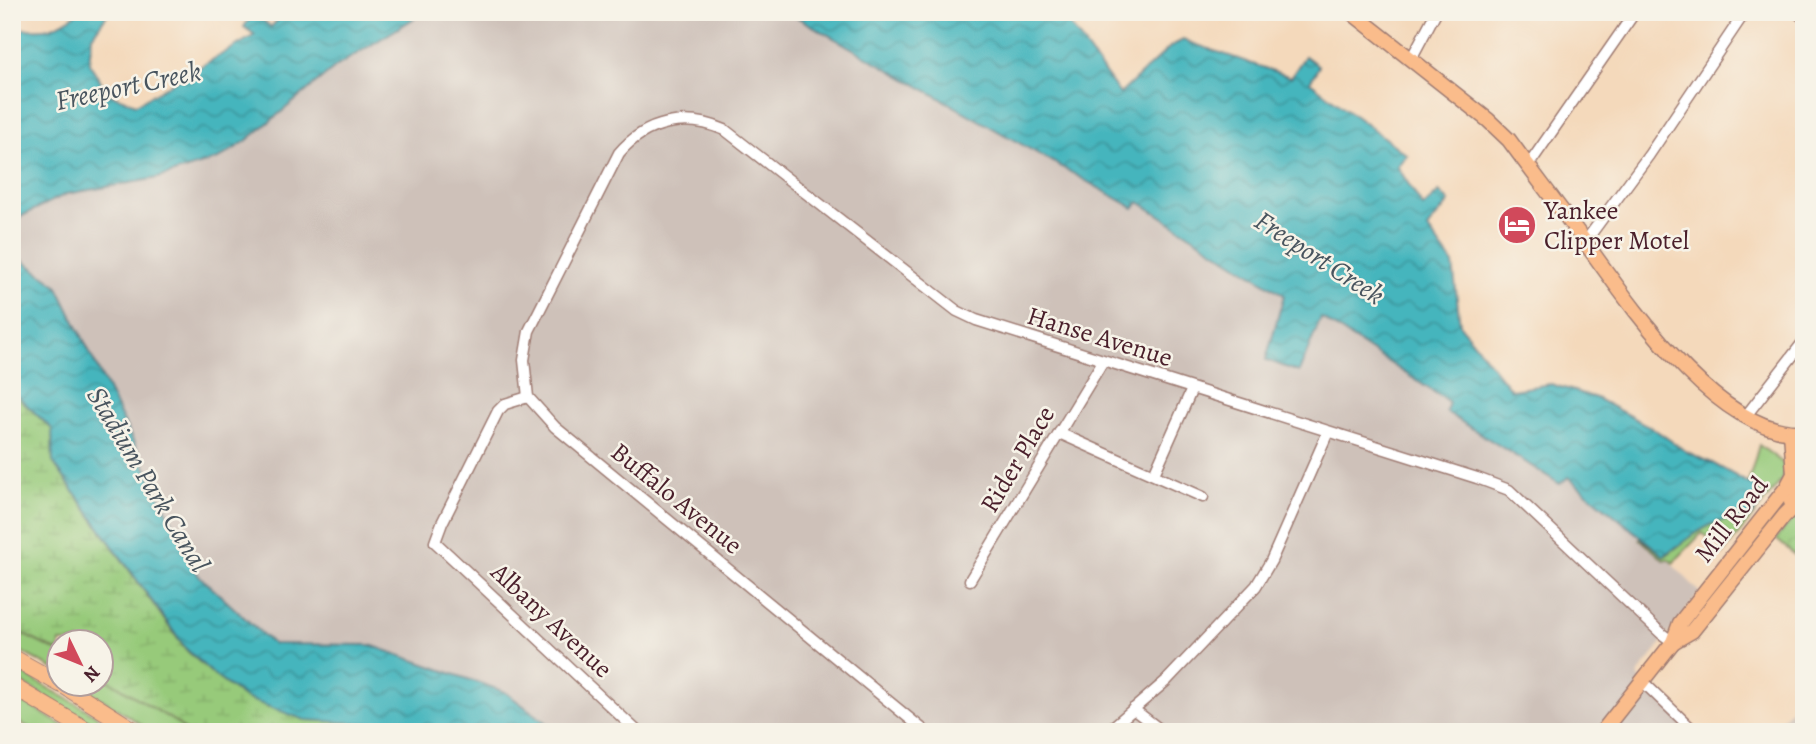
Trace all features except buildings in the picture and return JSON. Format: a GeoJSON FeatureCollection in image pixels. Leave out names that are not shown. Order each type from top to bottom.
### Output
{"type":"FeatureCollection","features":[{"type":"Feature","properties":{"kind":"highway"},"geometry":{"type":"LineString","coordinates":[[12,657],[46,676]]}},
{"type":"Feature","properties":{"kind":"highway"},"geometry":{"type":"LineString","coordinates":[[12,687],[90,732]]}},
{"type":"Feature","properties":{"kind":"highway"},"geometry":{"type":"LineString","coordinates":[[82,698],[137,732]]}},
{"type":"Feature","properties":{"kind":"main road"},"geometry":{"type":"LineString","coordinates":[[1351,12],[1488,120],[1508,140],[1621,293],[1657,337],[1713,393],[1745,417],[1779,431],[1798,433],[1804,445]]}},
{"type":"Feature","properties":{"kind":"main road","name":"Mill Road"},"geometry":{"type":"LineString","coordinates":[[1602,732],[1673,642],[1680,623],[1787,487],[1794,474],[1798,433]]}},
{"type":"Feature","properties":{"kind":"main road","name":"Mill Road"},"geometry":{"type":"LineString","coordinates":[[1784,516],[1804,481]]}},
{"type":"Feature","properties":{"kind":"main road","name":"Mill Road"},"geometry":{"type":"LineString","coordinates":[[1673,642],[1692,631],[1784,516],[1804,496]]}},
{"type":"Feature","properties":{"kind":"street"},"geometry":{"type":"LineString","coordinates":[[1411,59],[1436,12]]}},
{"type":"Feature","properties":{"kind":"street"},"geometry":{"type":"LineString","coordinates":[[1528,166],[1635,12]]}},
{"type":"Feature","properties":{"kind":"street"},"geometry":{"type":"LineString","coordinates":[[1585,242],[1745,12]]}},
{"type":"Feature","properties":{"kind":"street"},"geometry":{"type":"LineString","coordinates":[[1796,12],[1804,18]]}},
{"type":"Feature","properties":{"kind":"street","name":"Hanse Avenue"},"geometry":{"type":"LineString","coordinates":[[528,397],[524,360],[529,331],[608,171],[626,144],[655,126],[677,121],[712,124],[735,136],[957,310],[1000,329],[1509,490],[1673,642]]}},
{"type":"Feature","properties":{"kind":"street"},"geometry":{"type":"LineString","coordinates":[[1745,417],[1804,341]]}},
{"type":"Feature","properties":{"kind":"street","name":"Rider Place"},"geometry":{"type":"LineString","coordinates":[[970,580],[1103,361]]}},
{"type":"Feature","properties":{"kind":"street"},"geometry":{"type":"LineString","coordinates":[[1154,474],[1192,388]]}},
{"type":"Feature","properties":{"kind":"street","name":"Albany Avenue"},"geometry":{"type":"LineString","coordinates":[[528,397],[505,404],[498,411],[435,542],[638,732]]}},
{"type":"Feature","properties":{"kind":"street","name":"Buffalo Avenue"},"geometry":{"type":"LineString","coordinates":[[528,397],[555,427],[926,732]]}},
{"type":"Feature","properties":{"kind":"street"},"geometry":{"type":"LineString","coordinates":[[1107,732],[1166,681],[1256,586],[1271,561],[1328,432]]}},
{"type":"Feature","properties":{"kind":"street"},"geometry":{"type":"LineString","coordinates":[[1059,433],[1203,496]]}},
{"type":"Feature","properties":{"kind":"street"},"geometry":{"type":"LineString","coordinates":[[1642,681],[1695,732]]}},
{"type":"Feature","properties":{"kind":"street"},"geometry":{"type":"LineString","coordinates":[[1133,709],[1163,732]]}},
{"type":"Feature","properties":{"kind":"shaded area"},"geometry":{"type":"Polygon","coordinates":[[[424,12],[788,12],[1134,208],[1139,202],[1284,295],[1266,360],[1320,318],[1449,403],[1446,412],[1560,484],[1567,477],[1664,556],[1700,592],[1637,676],[1692,732],[558,732],[505,692],[370,645],[273,645],[198,575],[57,285],[12,253],[12,221],[66,194],[158,178],[246,141],[337,66],[424,12]]]}},
{"type":"Feature","properties":{"kind":"shaded area"},"geometry":{"type":"Polygon","coordinates":[[[1796,704],[1804,710],[1804,732],[1770,732],[1796,704]]]}},
{"type":"Feature","properties":{"kind":"green space"},"geometry":{"type":"Polygon","coordinates":[[[12,391],[52,429],[53,462],[185,649],[215,676],[245,698],[422,727],[427,732],[187,732],[116,685],[116,628],[46,628],[46,646],[12,629],[12,391]]]}},
{"type":"Feature","properties":{"kind":"green space"},"geometry":{"type":"Polygon","coordinates":[[[1759,445],[1783,463],[1781,481],[1722,555],[1726,542],[1715,532],[1709,538],[1702,533],[1673,563],[1668,559],[1664,560],[1640,539],[1665,556],[1704,528],[1724,520],[1749,518],[1753,503],[1761,490],[1748,483],[1759,445]]]}},
{"type":"Feature","properties":{"kind":"green space"},"geometry":{"type":"Polygon","coordinates":[[[1804,505],[1804,563],[1776,539],[1804,505]]]}},
{"type":"Feature","properties":{"kind":"green space"},"geometry":{"type":"Polygon","coordinates":[[[12,629],[46,646],[46,665],[12,647],[12,629]]]}},
{"type":"Feature","properties":{"kind":"green space"},"geometry":{"type":"Polygon","coordinates":[[[12,668],[46,687],[46,697],[12,677],[12,668]]]}},
{"type":"Feature","properties":{"kind":"green space"},"geometry":{"type":"Polygon","coordinates":[[[116,685],[187,732],[153,732],[100,698],[116,698],[116,685]]]}},
{"type":"Feature","properties":{"kind":"green space"},"geometry":{"type":"Polygon","coordinates":[[[12,696],[73,732],[38,732],[12,719],[12,696]]]}},
{"type":"Feature","properties":{"kind":"green space"},"geometry":{"type":"Polygon","coordinates":[[[48,698],[66,698],[121,732],[106,732],[48,698]]]}},
{"type":"Feature","properties":{"kind":"water"},"geometry":{"type":"Polygon","coordinates":[[[79,12],[109,12],[92,36],[89,63],[109,94],[136,104],[255,35],[244,27],[254,12],[271,27],[285,12],[424,12],[337,66],[246,141],[218,159],[158,178],[66,194],[12,221],[12,28],[48,28],[79,12]]]}},
{"type":"Feature","properties":{"kind":"water","name":"Freeport Creek"},"geometry":{"type":"Polygon","coordinates":[[[788,12],[1067,12],[1070,25],[1120,94],[1171,46],[1183,40],[1291,77],[1305,56],[1319,66],[1310,82],[1407,155],[1397,166],[1423,207],[1439,192],[1449,202],[1427,228],[1453,264],[1460,325],[1511,390],[1551,384],[1596,398],[1654,429],[1687,452],[1761,490],[1753,503],[1756,510],[1749,518],[1724,520],[1703,529],[1664,556],[1568,477],[1560,484],[1446,412],[1449,402],[1321,318],[1299,372],[1266,360],[1284,295],[1139,202],[1134,208],[788,12]]]}},
{"type":"Feature","properties":{"kind":"water","name":"Stadium Park Canal"},"geometry":{"type":"Polygon","coordinates":[[[12,253],[57,285],[198,575],[273,644],[370,645],[505,692],[558,732],[427,732],[422,727],[305,720],[245,698],[215,676],[186,649],[53,462],[52,429],[12,391],[12,253]]]}},
{"type":"Feature","properties":{"kind":"place","name":"Yankee Clipper Motel"},"geometry":{"type":"Point","coordinates":[1517,225]}}]}
